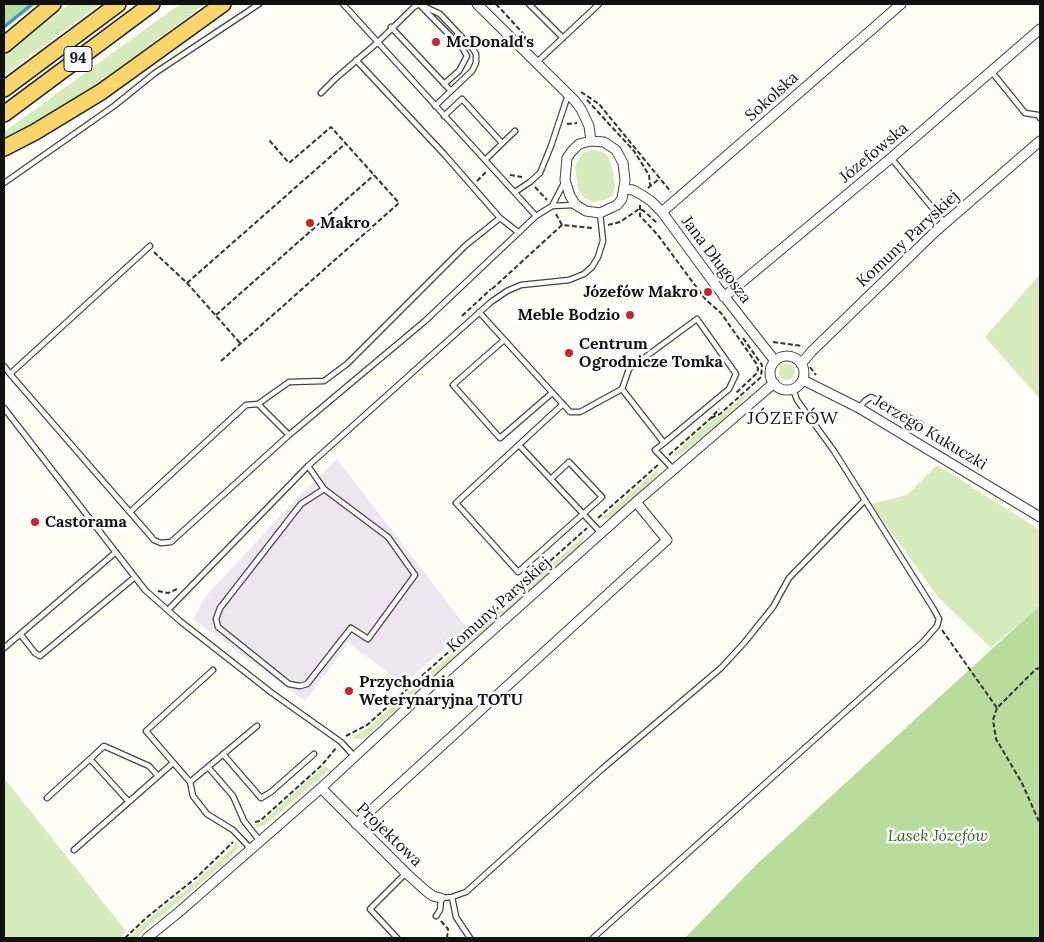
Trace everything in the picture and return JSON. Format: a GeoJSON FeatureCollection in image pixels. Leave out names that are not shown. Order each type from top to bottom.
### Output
{"type":"FeatureCollection","features":[{"type":"Feature","properties":{"kind":"main road"},"geometry":{"type":"LineString","coordinates":[[4,45],[53,4]]}},
{"type":"Feature","properties":{"kind":"main road","name":"94"},"geometry":{"type":"LineString","coordinates":[[4,89],[118,4]]}},
{"type":"Feature","properties":{"kind":"main road","name":"94"},"geometry":{"type":"LineString","coordinates":[[4,114],[152,4]]}},
{"type":"Feature","properties":{"kind":"main road"},"geometry":{"type":"LineString","coordinates":[[4,148],[35,132],[101,92],[223,4]]}},
{"type":"Feature","properties":{"kind":"street"},"geometry":{"type":"LineString","coordinates":[[477,4],[568,94],[580,109],[589,126],[591,141]]}},
{"type":"Feature","properties":{"kind":"street","name":"Sokolska"},"geometry":{"type":"LineString","coordinates":[[662,212],[902,4]]}},
{"type":"Feature","properties":{"kind":"street","name":"Józefowska"},"geometry":{"type":"LineString","coordinates":[[724,297],[891,158],[1040,29]]}},
{"type":"Feature","properties":{"kind":"street"},"geometry":{"type":"LineString","coordinates":[[591,141],[604,142],[616,150],[623,163],[625,180],[622,199],[617,205],[600,213],[586,211],[576,205],[570,196],[565,180],[568,158],[572,151],[579,144],[591,141]]}},
{"type":"Feature","properties":{"kind":"street","name":"Komuny Paryskiej"},"geometry":{"type":"LineString","coordinates":[[802,364],[812,351],[945,223],[1040,142]]}},
{"type":"Feature","properties":{"kind":"street","name":"Jana Długosza"},"geometry":{"type":"LineString","coordinates":[[624,189],[633,190],[642,195],[662,212],[724,297],[775,361]]}},
{"type":"Feature","properties":{"kind":"street"},"geometry":{"type":"LineString","coordinates":[[784,356],[789,356],[794,357],[802,364],[803,380],[793,389],[782,389],[774,383],[771,369],[775,361],[784,356]]}},
{"type":"Feature","properties":{"kind":"street","name":"Jerzego Kukuczki"},"geometry":{"type":"LineString","coordinates":[[803,380],[859,408],[1040,517]]}},
{"type":"Feature","properties":{"kind":"street","name":"Komuny Paryskiej"},"geometry":{"type":"LineString","coordinates":[[147,938],[180,912],[321,788],[601,533],[774,383]]}},
{"type":"Feature","properties":{"kind":"street"},"geometry":{"type":"LineString","coordinates":[[356,824],[667,540],[636,502]]}},
{"type":"Feature","properties":{"kind":"street","name":"Projektowa"},"geometry":{"type":"LineString","coordinates":[[321,788],[406,873],[426,891],[433,896],[441,898]]}},
{"type":"Feature","properties":{"kind":"street","name":"Komuny Paryskiej"},"geometry":{"type":"LineString","coordinates":[[158,938],[180,912]]}},
{"type":"Feature","properties":{"kind":"lane"},"geometry":{"type":"LineString","coordinates":[[4,183],[114,106],[155,73],[259,4]]}},
{"type":"Feature","properties":{"kind":"lane"},"geometry":{"type":"LineString","coordinates":[[343,4],[536,216]]}},
{"type":"Feature","properties":{"kind":"lane"},"geometry":{"type":"LineString","coordinates":[[419,4],[440,14],[476,54],[476,64],[472,71],[435,106]]}},
{"type":"Feature","properties":{"kind":"lane"},"geometry":{"type":"LineString","coordinates":[[321,93],[419,4]]}},
{"type":"Feature","properties":{"kind":"lane"},"geometry":{"type":"LineString","coordinates":[[419,4],[463,49],[467,56],[459,71],[444,84]]}},
{"type":"Feature","properties":{"kind":"lane"},"geometry":{"type":"LineString","coordinates":[[529,4],[563,38]]}},
{"type":"Feature","properties":{"kind":"lane"},"geometry":{"type":"LineString","coordinates":[[536,63],[599,4]]}},
{"type":"Feature","properties":{"kind":"lane"},"geometry":{"type":"LineString","coordinates":[[392,27],[451,91]]}},
{"type":"Feature","properties":{"kind":"lane"},"geometry":{"type":"LineString","coordinates":[[356,60],[444,154],[500,218],[518,232]]}},
{"type":"Feature","properties":{"kind":"lane"},"geometry":{"type":"LineString","coordinates":[[991,71],[1025,113],[1038,115],[1040,118]]}},
{"type":"Feature","properties":{"kind":"lane"},"geometry":{"type":"LineString","coordinates":[[515,192],[536,178],[540,173],[568,94]]}},
{"type":"Feature","properties":{"kind":"lane"},"geometry":{"type":"LineString","coordinates":[[444,116],[462,99],[502,143]]}},
{"type":"Feature","properties":{"kind":"lane"},"geometry":{"type":"LineString","coordinates":[[485,160],[515,131]]}},
{"type":"Feature","properties":{"kind":"lane"},"geometry":{"type":"LineString","coordinates":[[891,158],[945,223]]}},
{"type":"Feature","properties":{"kind":"lane"},"geometry":{"type":"LineString","coordinates":[[552,206],[565,180]]}},
{"type":"Feature","properties":{"kind":"lane"},"geometry":{"type":"LineString","coordinates":[[4,366],[154,540],[161,543],[171,542],[289,435],[426,321],[536,216],[552,206],[576,205]]}},
{"type":"Feature","properties":{"kind":"lane"},"geometry":{"type":"LineString","coordinates":[[168,610],[308,466],[490,302],[521,285],[569,280],[584,274],[592,267],[598,257],[603,241],[600,213]]}},
{"type":"Feature","properties":{"kind":"lane"},"geometry":{"type":"LineString","coordinates":[[130,512],[246,405],[258,404],[289,382],[324,381],[347,364],[466,245],[500,218]]}},
{"type":"Feature","properties":{"kind":"lane"},"geometry":{"type":"LineString","coordinates":[[10,374],[150,246]]}},
{"type":"Feature","properties":{"kind":"lane"},"geometry":{"type":"LineString","coordinates":[[479,312],[570,412],[580,412],[622,389],[629,369],[697,319],[736,374],[729,389],[655,450],[674,470]]}},
{"type":"Feature","properties":{"kind":"lane"},"geometry":{"type":"LineString","coordinates":[[504,340],[453,385],[500,438],[552,393]]}},
{"type":"Feature","properties":{"kind":"lane"},"geometry":{"type":"LineString","coordinates":[[622,389],[664,443]]}},
{"type":"Feature","properties":{"kind":"lane"},"geometry":{"type":"LineString","coordinates":[[593,938],[923,642],[937,626],[938,619],[933,608],[834,451],[797,400],[793,389]]}},
{"type":"Feature","properties":{"kind":"lane"},"geometry":{"type":"LineString","coordinates":[[859,408],[871,397],[921,424]]}},
{"type":"Feature","properties":{"kind":"lane"},"geometry":{"type":"LineString","coordinates":[[258,404],[289,435]]}},
{"type":"Feature","properties":{"kind":"lane"},"geometry":{"type":"LineString","coordinates":[[551,479],[569,462],[602,497],[518,572],[456,503],[563,404]]}},
{"type":"Feature","properties":{"kind":"lane"},"geometry":{"type":"LineString","coordinates":[[4,408],[145,590],[272,692],[341,742],[354,756]]}},
{"type":"Feature","properties":{"kind":"lane"},"geometry":{"type":"LineString","coordinates":[[519,445],[601,533]]}},
{"type":"Feature","properties":{"kind":"lane"},"geometry":{"type":"LineString","coordinates":[[308,466],[324,489],[388,537],[415,575],[368,639],[351,628],[306,684],[300,686],[289,684],[218,627],[216,619],[220,608],[301,504],[324,489]]}},
{"type":"Feature","properties":{"kind":"lane"},"geometry":{"type":"LineString","coordinates":[[436,916],[440,910],[441,898],[452,897],[466,892],[602,769],[721,668],[773,607],[789,578],[864,500]]}},
{"type":"Feature","properties":{"kind":"lane"},"geometry":{"type":"LineString","coordinates":[[4,648],[116,552]]}},
{"type":"Feature","properties":{"kind":"lane"},"geometry":{"type":"LineString","coordinates":[[21,635],[35,653],[40,656],[135,577]]}},
{"type":"Feature","properties":{"kind":"lane"},"geometry":{"type":"LineString","coordinates":[[213,670],[146,731],[190,782],[193,796],[207,814],[233,830],[251,849]]}},
{"type":"Feature","properties":{"kind":"lane"},"geometry":{"type":"LineString","coordinates":[[190,782],[257,726]]}},
{"type":"Feature","properties":{"kind":"lane"},"geometry":{"type":"LineString","coordinates":[[46,798],[104,746],[149,766],[158,776]]}},
{"type":"Feature","properties":{"kind":"lane"},"geometry":{"type":"LineString","coordinates":[[223,754],[261,798],[271,792],[314,754]]}},
{"type":"Feature","properties":{"kind":"lane"},"geometry":{"type":"LineString","coordinates":[[90,759],[128,802]]}},
{"type":"Feature","properties":{"kind":"lane"},"geometry":{"type":"LineString","coordinates":[[74,850],[173,763]]}},
{"type":"Feature","properties":{"kind":"lane"},"geometry":{"type":"LineString","coordinates":[[208,767],[233,796],[244,821],[260,841]]}},
{"type":"Feature","properties":{"kind":"lane"},"geometry":{"type":"LineString","coordinates":[[397,938],[370,909],[406,873]]}},
{"type":"Feature","properties":{"kind":"lane"},"geometry":{"type":"LineString","coordinates":[[452,897],[456,917],[470,938]]}},
{"type":"Feature","properties":{"kind":"path"},"geometry":{"type":"LineString","coordinates":[[660,179],[650,186],[649,175],[634,151],[579,92],[599,104],[640,152],[672,194],[675,192]]}},
{"type":"Feature","properties":{"kind":"path"},"geometry":{"type":"LineString","coordinates":[[221,361],[399,203],[331,127],[289,164],[268,140]]}},
{"type":"Feature","properties":{"kind":"path"},"geometry":{"type":"LineString","coordinates":[[187,283],[346,143]]}},
{"type":"Feature","properties":{"kind":"path"},"geometry":{"type":"LineString","coordinates":[[216,315],[374,175]]}},
{"type":"Feature","properties":{"kind":"path"},"geometry":{"type":"LineString","coordinates":[[640,209],[640,216],[657,234],[706,300],[721,313],[756,363],[757,374],[734,395]]}},
{"type":"Feature","properties":{"kind":"path"},"geometry":{"type":"LineString","coordinates":[[457,321],[562,225]]}},
{"type":"Feature","properties":{"kind":"path"},"geometry":{"type":"LineString","coordinates":[[150,246],[157,256],[187,283],[240,344]]}},
{"type":"Feature","properties":{"kind":"path"},"geometry":{"type":"LineString","coordinates":[[490,302],[491,289]]}},
{"type":"Feature","properties":{"kind":"path"},"geometry":{"type":"LineString","coordinates":[[711,418],[720,414],[754,384]]}},
{"type":"Feature","properties":{"kind":"path"},"geometry":{"type":"LineString","coordinates":[[347,735],[367,726],[720,408]]}},
{"type":"Feature","properties":{"kind":"path"},"geometry":{"type":"LineString","coordinates":[[154,588],[168,593],[178,589]]}},
{"type":"Feature","properties":{"kind":"path"},"geometry":{"type":"LineString","coordinates":[[937,626],[944,632],[997,708]]}},
{"type":"Feature","properties":{"kind":"path"},"geometry":{"type":"LineString","coordinates":[[1040,668],[1036,669],[997,708],[993,720],[996,739],[1022,782],[1040,824]]}},
{"type":"Feature","properties":{"kind":"path"},"geometry":{"type":"LineString","coordinates":[[251,824],[260,821],[324,763],[336,748]]}},
{"type":"Feature","properties":{"kind":"path"},"geometry":{"type":"LineString","coordinates":[[125,938],[232,845],[236,837]]}},
{"type":"Feature","properties":{"kind":"path"},"geometry":{"type":"LineString","coordinates":[[436,916],[448,929],[447,938]]}},
{"type":"Feature","properties":{"kind":"shaded area"},"geometry":{"type":"Polygon","coordinates":[[[337,459],[467,628],[404,684],[348,643],[305,701],[193,619],[206,596],[296,499],[337,459]]]}},
{"type":"Feature","properties":{"kind":"green space"},"geometry":{"type":"Polygon","coordinates":[[[4,4],[37,4],[4,29],[4,4]]]}},
{"type":"Feature","properties":{"kind":"green space"},"geometry":{"type":"Polygon","coordinates":[[[70,4],[100,4],[4,75],[4,57],[70,4]]]}},
{"type":"Feature","properties":{"kind":"green space"},"geometry":{"type":"Polygon","coordinates":[[[180,4],[205,4],[70,104],[4,141],[4,132],[180,4]]]}},
{"type":"Feature","properties":{"kind":"green space"},"geometry":{"type":"Polygon","coordinates":[[[596,150],[605,153],[609,158],[615,187],[613,195],[605,200],[594,202],[584,198],[578,189],[575,166],[582,154],[596,150]]]}},
{"type":"Feature","properties":{"kind":"green space"},"geometry":{"type":"Polygon","coordinates":[[[1040,274],[1040,399],[985,337],[1040,274]]]}},
{"type":"Feature","properties":{"kind":"green space"},"geometry":{"type":"Polygon","coordinates":[[[787,364],[793,366],[795,372],[793,378],[787,380],[781,378],[779,372],[781,366],[787,364]]]}},
{"type":"Feature","properties":{"kind":"green space"},"geometry":{"type":"Polygon","coordinates":[[[753,388],[723,420],[681,454],[672,456],[713,419],[720,416],[753,388]]]}},
{"type":"Feature","properties":{"kind":"green space"},"geometry":{"type":"Polygon","coordinates":[[[937,465],[1040,530],[1040,605],[991,648],[938,597],[871,504],[907,495],[937,465]]]}},
{"type":"Feature","properties":{"kind":"green space"},"geometry":{"type":"Polygon","coordinates":[[[659,468],[656,477],[612,517],[601,519],[659,468]]]}},
{"type":"Feature","properties":{"kind":"green space"},"geometry":{"type":"Polygon","coordinates":[[[586,534],[582,543],[366,737],[360,739],[351,738],[369,727],[586,534]]]}},
{"type":"Feature","properties":{"kind":"green space","name":"Lasek Józefów"},"geometry":{"type":"Polygon","coordinates":[[[1040,605],[1040,938],[685,938],[756,865],[1040,605]]]}},
{"type":"Feature","properties":{"kind":"green space"},"geometry":{"type":"Polygon","coordinates":[[[324,766],[330,769],[265,825],[257,827],[253,825],[261,823],[324,766]]]}},
{"type":"Feature","properties":{"kind":"green space"},"geometry":{"type":"Polygon","coordinates":[[[4,778],[126,931],[120,938],[4,938],[4,778]]]}},
{"type":"Feature","properties":{"kind":"green space"},"geometry":{"type":"Polygon","coordinates":[[[237,839],[238,848],[227,860],[136,938],[129,938],[141,925],[194,883],[234,847],[237,839]]]}},
{"type":"Feature","properties":{"kind":"waterway"},"geometry":{"type":"LineString","coordinates":[[4,27],[32,4]]}},
{"type":"Feature","properties":{"kind":"place","name":"McDonald's"},"geometry":{"type":"Point","coordinates":[436,42]}},
{"type":"Feature","properties":{"kind":"place","name":"Makro"},"geometry":{"type":"Point","coordinates":[310,223]}},
{"type":"Feature","properties":{"kind":"place","name":"Józefów Makro"},"geometry":{"type":"Point","coordinates":[708,292]}},
{"type":"Feature","properties":{"kind":"place","name":"Meble Bodzio"},"geometry":{"type":"Point","coordinates":[630,315]}},
{"type":"Feature","properties":{"kind":"place","name":"Centrum Ogrodnicze Tomka"},"geometry":{"type":"Point","coordinates":[569,353]}},
{"type":"Feature","properties":{"kind":"place","name":"Castorama"},"geometry":{"type":"Point","coordinates":[35,522]}},
{"type":"Feature","properties":{"kind":"place","name":"Przychodnia Weterynaryjna TOTU"},"geometry":{"type":"Point","coordinates":[349,691]}},
{"type":"Feature","properties":{"kind":"district","name":"JÓZEFÓW"},"geometry":{"type":"Point","coordinates":[793,419]}}]}
